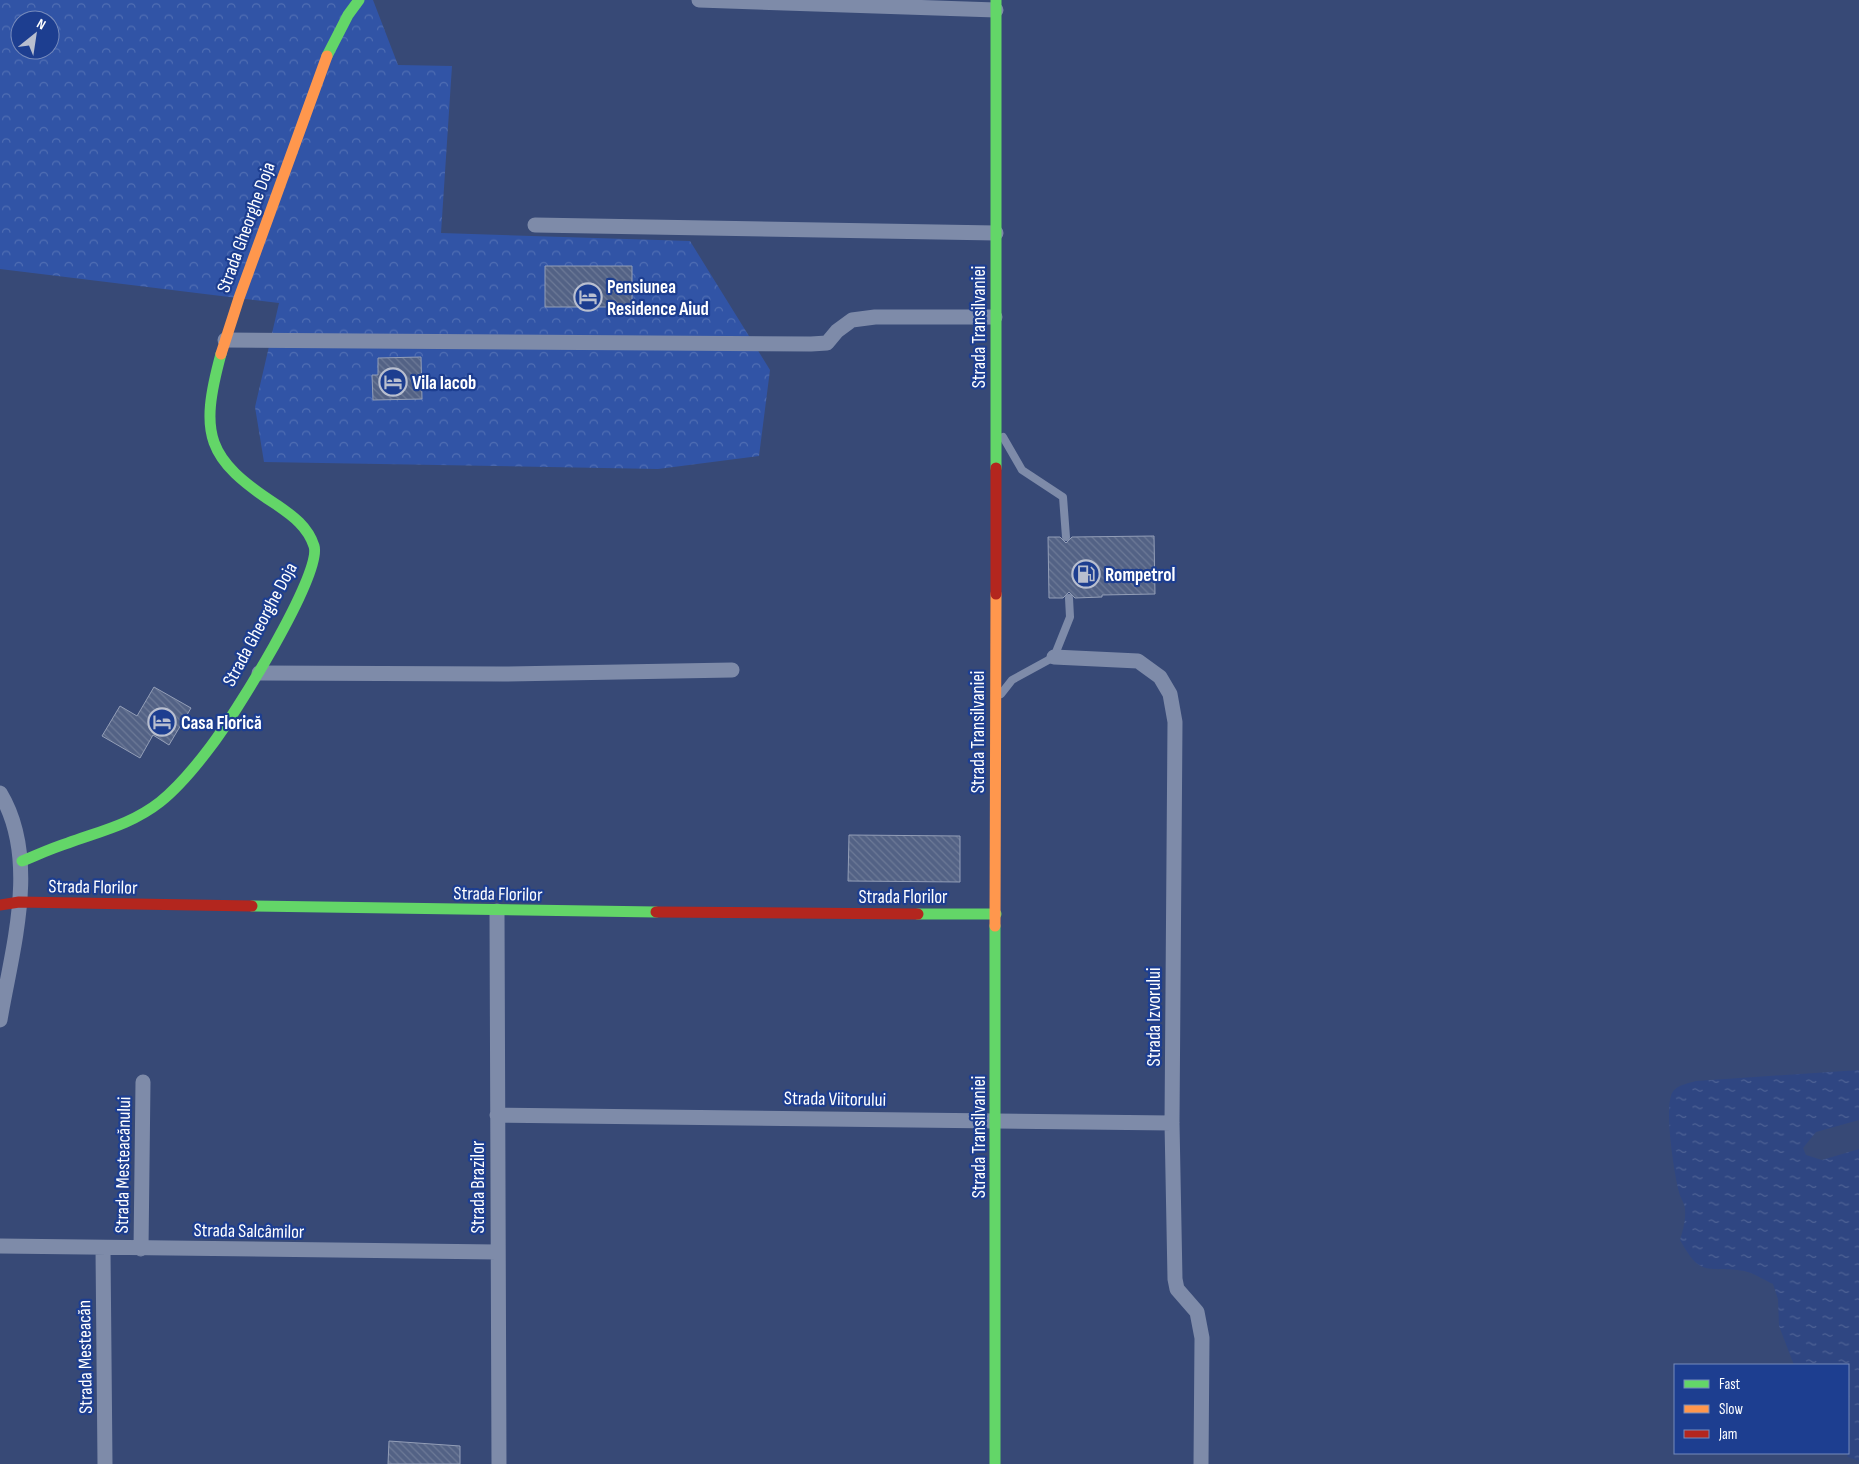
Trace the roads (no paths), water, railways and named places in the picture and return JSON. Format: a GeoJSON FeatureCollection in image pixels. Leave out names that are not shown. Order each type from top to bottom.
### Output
{"type":"FeatureCollection","features":[{"type":"Feature","properties":{"kind":"street","name":"Strada Gheorghe Doja"},"geometry":{"type":"LineString","coordinates":[[22,861],[131,821],[156,806],[197,763],[225,725],[259,673],[309,577],[315,561],[315,548],[305,526],[243,482],[219,459],[210,433],[208,412],[225,340],[327,55],[351,8],[359,0]]}},
{"type":"Feature","properties":{"kind":"street"},"geometry":{"type":"LineString","coordinates":[[699,0],[996,5]]}},
{"type":"Feature","properties":{"kind":"street","name":"Strada Transilvaniei"},"geometry":{"type":"LineString","coordinates":[[996,5],[996,1464]]}},
{"type":"Feature","properties":{"kind":"street"},"geometry":{"type":"LineString","coordinates":[[536,225],[996,233]]}},
{"type":"Feature","properties":{"kind":"street"},"geometry":{"type":"LineString","coordinates":[[225,340],[811,344],[827,343],[837,331],[852,320],[875,317],[995,317]]}},
{"type":"Feature","properties":{"kind":"street","name":"Strada Izvorului"},"geometry":{"type":"LineString","coordinates":[[1054,657],[1138,661],[1160,677],[1170,694],[1175,722],[1172,1123],[1175,1279],[1178,1289],[1197,1312],[1202,1338],[1201,1464]]}},
{"type":"Feature","properties":{"kind":"street"},"geometry":{"type":"LineString","coordinates":[[259,673],[512,674],[732,670]]}},
{"type":"Feature","properties":{"kind":"street"},"geometry":{"type":"LineString","coordinates":[[0,793],[10,810],[22,861],[20,902],[0,1020]]}},
{"type":"Feature","properties":{"kind":"street","name":"Strada Florilor"},"geometry":{"type":"LineString","coordinates":[[0,905],[20,902],[497,911],[996,914]]}},
{"type":"Feature","properties":{"kind":"street","name":"Strada Brazilor"},"geometry":{"type":"LineString","coordinates":[[497,911],[499,1464]]}},
{"type":"Feature","properties":{"kind":"street","name":"Strada Mesteacănului"},"geometry":{"type":"LineString","coordinates":[[141,1249],[143,1082]]}},
{"type":"Feature","properties":{"kind":"street","name":"Strada Viitorului"},"geometry":{"type":"LineString","coordinates":[[497,1115],[1172,1123]]}},
{"type":"Feature","properties":{"kind":"street","name":"Strada Salcâmilor"},"geometry":{"type":"LineString","coordinates":[[0,1246],[103,1249],[497,1252]]}},
{"type":"Feature","properties":{"kind":"street","name":"Strada Mesteacăn"},"geometry":{"type":"LineString","coordinates":[[103,1249],[105,1464]]}},
{"type":"Feature","properties":{"kind":"lane"},"geometry":{"type":"LineString","coordinates":[[995,422],[1022,470],[1064,497],[1066,537]]}},
{"type":"Feature","properties":{"kind":"lane"},"geometry":{"type":"LineString","coordinates":[[995,702],[1012,680],[1054,657],[1070,617],[1069,598]]}},
{"type":"Feature","properties":{"kind":"water"},"geometry":{"type":"Polygon","coordinates":[[[1859,1070],[1859,1120],[1816,1132],[1803,1148],[1806,1155],[1822,1160],[1859,1149],[1859,1461],[1848,1457],[1846,1454],[1849,1454],[1849,1364],[1794,1364],[1779,1326],[1778,1299],[1773,1284],[1744,1271],[1700,1266],[1694,1261],[1680,1240],[1685,1221],[1685,1207],[1675,1171],[1669,1104],[1675,1089],[1696,1081],[1859,1070]]]}},
{"type":"Feature","properties":{"kind":"place","name":"Pensiunea Residence Aiud"},"geometry":{"type":"Point","coordinates":[588,297]}},
{"type":"Feature","properties":{"kind":"place","name":"Vila Iacob"},"geometry":{"type":"Point","coordinates":[393,382]}},
{"type":"Feature","properties":{"kind":"place","name":"Rompetrol"},"geometry":{"type":"Point","coordinates":[1086,574]}},
{"type":"Feature","properties":{"kind":"place","name":"Casa Florică"},"geometry":{"type":"Point","coordinates":[162,722]}}]}
